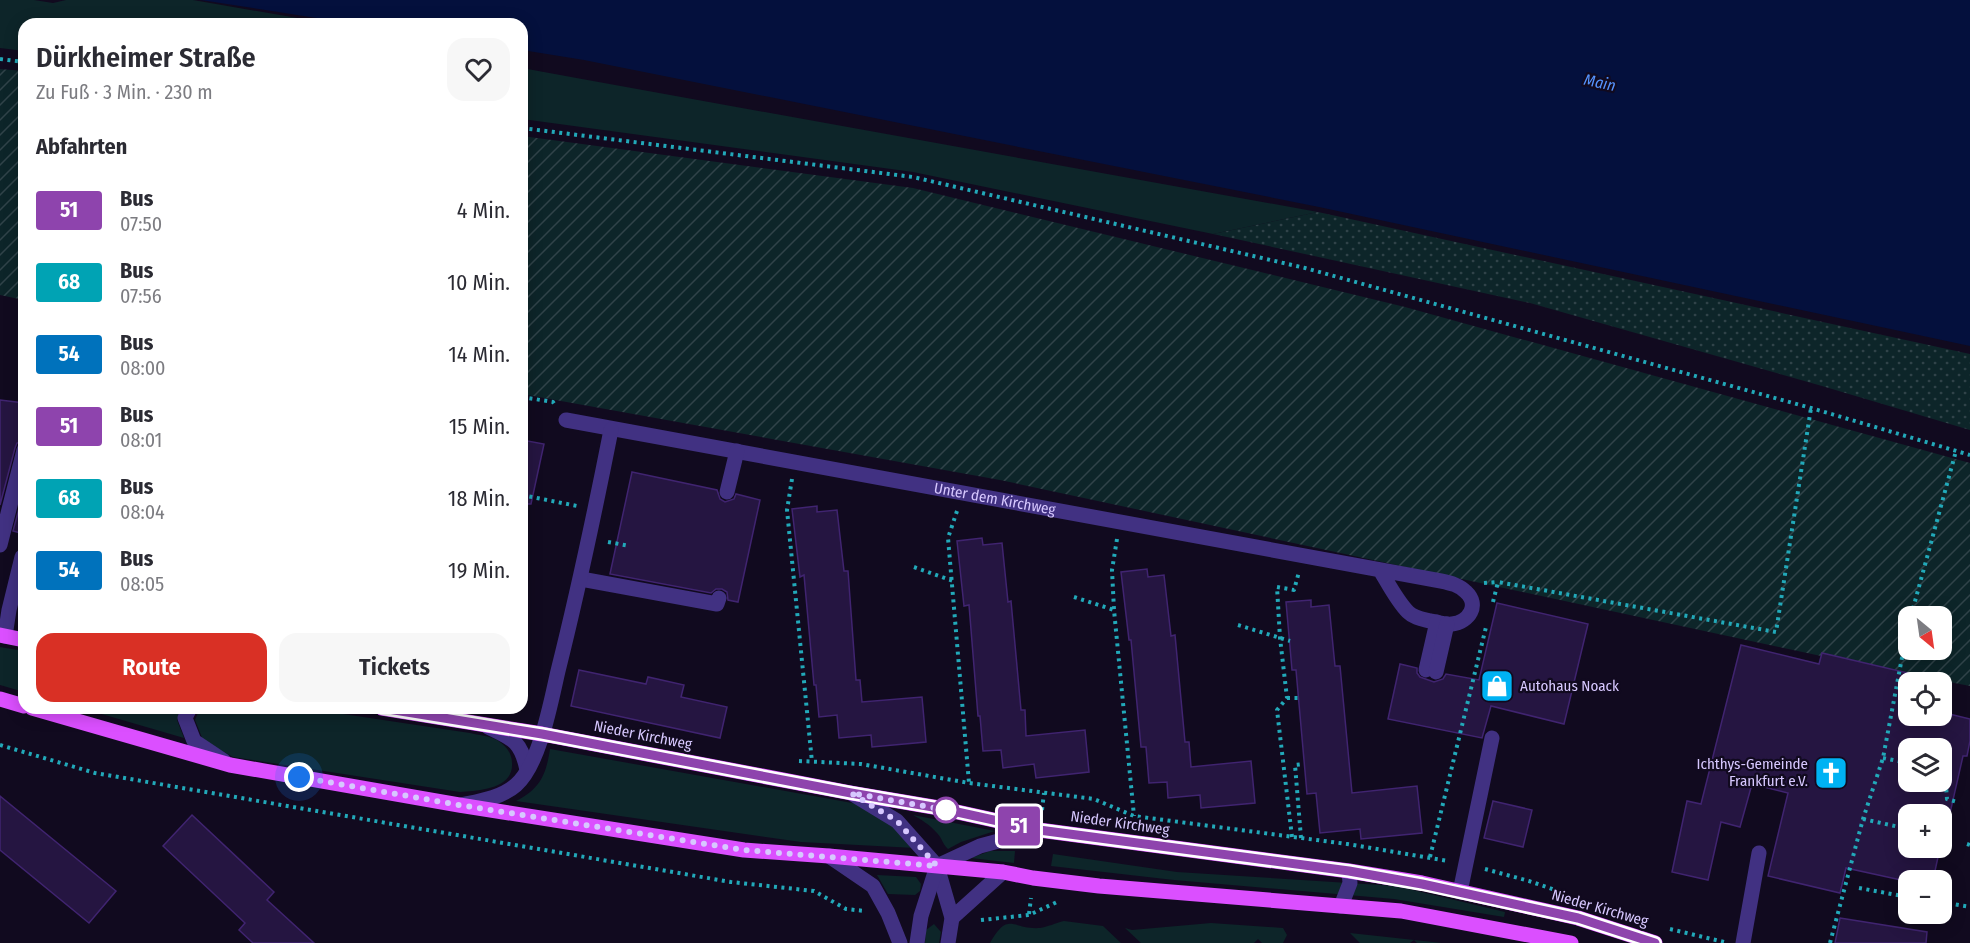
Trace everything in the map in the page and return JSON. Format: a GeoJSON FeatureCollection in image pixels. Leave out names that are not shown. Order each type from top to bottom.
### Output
{"type":"FeatureCollection","features":[{"type":"Feature","properties":{"kind":"main road"},"geometry":{"type":"LineString","coordinates":[[2,636],[18,639]]}},
{"type":"Feature","properties":{"kind":"main road"},"geometry":{"type":"LineString","coordinates":[[0,699],[18,704]]}},
{"type":"Feature","properties":{"kind":"main road"},"geometry":{"type":"LineString","coordinates":[[53,714],[230,765],[459,805],[744,850],[1003,872],[1100,886],[1401,911],[1571,943]]}},
{"type":"Feature","properties":{"kind":"main road","name":"Nieder Kirchweg"},"geometry":{"type":"LineString","coordinates":[[417,714],[542,734],[939,808],[1039,830],[1349,871],[1578,918],[1655,943]]}},
{"type":"Feature","properties":{"kind":"street","name":"Unter dem Kirchweg"},"geometry":{"type":"LineString","coordinates":[[566,420],[1457,585],[1468,593],[1473,611],[1466,619],[1455,624],[1442,623]]}},
{"type":"Feature","properties":{"kind":"street"},"geometry":{"type":"LineString","coordinates":[[459,805],[494,798],[516,785],[527,770],[542,734],[581,579],[611,430]]}},
{"type":"Feature","properties":{"kind":"street"},"geometry":{"type":"LineString","coordinates":[[727,492],[737,451]]}},
{"type":"Feature","properties":{"kind":"street"},"geometry":{"type":"LineString","coordinates":[[0,545],[18,474]]}},
{"type":"Feature","properties":{"kind":"street"},"geometry":{"type":"LineString","coordinates":[[1380,570],[1408,612],[1415,617],[1442,623],[1431,671]]}},
{"type":"Feature","properties":{"kind":"street"},"geometry":{"type":"LineString","coordinates":[[2,636],[18,574]]}},
{"type":"Feature","properties":{"kind":"street"},"geometry":{"type":"LineString","coordinates":[[581,579],[717,604],[719,598]]}},
{"type":"Feature","properties":{"kind":"street"},"geometry":{"type":"LineString","coordinates":[[187,714],[185,718],[194,741],[230,765]]}},
{"type":"Feature","properties":{"kind":"street","name":"Nieder Kirchweg"},"geometry":{"type":"LineString","coordinates":[[486,726],[514,740],[524,754],[527,770]]}},
{"type":"Feature","properties":{"kind":"street"},"geometry":{"type":"LineString","coordinates":[[1460,892],[1492,738]]}},
{"type":"Feature","properties":{"kind":"street"},"geometry":{"type":"LineString","coordinates":[[851,793],[897,821],[937,866],[951,918],[948,943]]}},
{"type":"Feature","properties":{"kind":"street"},"geometry":{"type":"LineString","coordinates":[[917,943],[921,916],[937,866],[980,846],[1039,830]]}},
{"type":"Feature","properties":{"kind":"street"},"geometry":{"type":"LineString","coordinates":[[1743,943],[1759,853]]}},
{"type":"Feature","properties":{"kind":"street"},"geometry":{"type":"LineString","coordinates":[[829,856],[873,886],[888,913],[900,943]]}},
{"type":"Feature","properties":{"kind":"street"},"geometry":{"type":"LineString","coordinates":[[1341,906],[1350,883],[1349,871]]}},
{"type":"Feature","properties":{"kind":"street"},"geometry":{"type":"LineString","coordinates":[[951,918],[1003,872]]}},
{"type":"Feature","properties":{"kind":"path"},"geometry":{"type":"LineString","coordinates":[[0,59],[18,61]]}},
{"type":"Feature","properties":{"kind":"path"},"geometry":{"type":"LineString","coordinates":[[528,129],[912,177],[1305,268],[1811,408],[1970,455]]}},
{"type":"Feature","properties":{"kind":"path"},"geometry":{"type":"LineString","coordinates":[[528,398],[553,402],[566,420]]}},
{"type":"Feature","properties":{"kind":"path"},"geometry":{"type":"LineString","coordinates":[[1491,610],[1498,582],[1776,632],[1811,408]]}},
{"type":"Feature","properties":{"kind":"path"},"geometry":{"type":"LineString","coordinates":[[1914,606],[1956,451]]}},
{"type":"Feature","properties":{"kind":"path"},"geometry":{"type":"LineString","coordinates":[[794,463],[787,512],[812,762]]}},
{"type":"Feature","properties":{"kind":"path"},"geometry":{"type":"LineString","coordinates":[[963,494],[948,544],[969,783]]}},
{"type":"Feature","properties":{"kind":"path"},"geometry":{"type":"LineString","coordinates":[[528,496],[596,509]]}},
{"type":"Feature","properties":{"kind":"path"},"geometry":{"type":"LineString","coordinates":[[1120,523],[1112,573],[1134,816]]}},
{"type":"Feature","properties":{"kind":"path"},"geometry":{"type":"LineString","coordinates":[[616,544],[630,546]]}},
{"type":"Feature","properties":{"kind":"path"},"geometry":{"type":"LineString","coordinates":[[1292,837],[1277,710],[1287,698],[1280,638],[1279,607],[1281,607],[1281,601],[1278,601],[1277,587],[1294,590],[1302,557]]}},
{"type":"Feature","properties":{"kind":"path"},"geometry":{"type":"LineString","coordinates":[[914,567],[953,581]]}},
{"type":"Feature","properties":{"kind":"path"},"geometry":{"type":"LineString","coordinates":[[1074,597],[1114,610]]}},
{"type":"Feature","properties":{"kind":"path"},"geometry":{"type":"LineString","coordinates":[[1430,857],[1488,621]]}},
{"type":"Feature","properties":{"kind":"path"},"geometry":{"type":"LineString","coordinates":[[1238,625],[1290,641]]}},
{"type":"Feature","properties":{"kind":"path"},"geometry":{"type":"LineString","coordinates":[[1830,943],[1863,819],[1883,758],[1902,660]]}},
{"type":"Feature","properties":{"kind":"path"},"geometry":{"type":"LineString","coordinates":[[1287,698],[1298,698]]}},
{"type":"Feature","properties":{"kind":"path"},"geometry":{"type":"LineString","coordinates":[[0,745],[95,773],[731,882],[814,891],[846,909],[888,913]]}},
{"type":"Feature","properties":{"kind":"path"},"geometry":{"type":"LineString","coordinates":[[1883,758],[1898,761]]}},
{"type":"Feature","properties":{"kind":"path"},"geometry":{"type":"LineString","coordinates":[[791,760],[861,764],[969,783],[1094,800],[1134,816],[1430,857],[1466,864],[1562,892]]}},
{"type":"Feature","properties":{"kind":"path"},"geometry":{"type":"LineString","coordinates":[[1301,838],[1295,765],[1304,764]]}},
{"type":"Feature","properties":{"kind":"path"},"geometry":{"type":"LineString","coordinates":[[1946,792],[1947,799],[1957,802]]}},
{"type":"Feature","properties":{"kind":"path"},"geometry":{"type":"LineString","coordinates":[[1041,811],[1044,793]]}},
{"type":"Feature","properties":{"kind":"path"},"geometry":{"type":"LineString","coordinates":[[1863,819],[1898,827]]}},
{"type":"Feature","properties":{"kind":"path"},"geometry":{"type":"LineString","coordinates":[[1859,888],[1898,895]]}},
{"type":"Feature","properties":{"kind":"path"},"geometry":{"type":"LineString","coordinates":[[951,918],[984,920],[1029,915],[1032,890]]}},
{"type":"Feature","properties":{"kind":"path"},"geometry":{"type":"LineString","coordinates":[[1952,904],[1970,907]]}},
{"type":"Feature","properties":{"kind":"path"},"geometry":{"type":"LineString","coordinates":[[1660,926],[1731,943]]}},
{"type":"Feature","properties":{"kind":"green space"},"geometry":{"type":"Polygon","coordinates":[[[0,0],[34,0],[53,3],[66,0],[193,0],[297,18],[18,18],[18,50],[0,48],[0,0]]]}},
{"type":"Feature","properties":{"kind":"green space"},"geometry":{"type":"Polygon","coordinates":[[[0,69],[18,70],[18,299],[0,295],[0,69]]]}},
{"type":"Feature","properties":{"kind":"green space"},"geometry":{"type":"Polygon","coordinates":[[[528,69],[1318,212],[1213,234],[913,172],[528,120],[528,69]]]}},
{"type":"Feature","properties":{"kind":"green space"},"geometry":{"type":"Polygon","coordinates":[[[528,137],[913,188],[1405,307],[1970,463],[1970,686],[1952,683],[1952,672],[1898,672],[1000,480],[528,395],[528,137]]]}},
{"type":"Feature","properties":{"kind":"green space"},"geometry":{"type":"Polygon","coordinates":[[[1318,212],[1970,354],[1970,430],[1530,303],[1213,234],[1318,212]]]}},
{"type":"Feature","properties":{"kind":"green space"},"geometry":{"type":"Polygon","coordinates":[[[0,647],[18,650],[18,690],[0,685],[0,647]]]}},
{"type":"Feature","properties":{"kind":"green space"},"geometry":{"type":"Polygon","coordinates":[[[102,714],[180,714],[177,720],[184,738],[102,714]]]}},
{"type":"Feature","properties":{"kind":"green space"},"geometry":{"type":"Polygon","coordinates":[[[198,714],[343,714],[470,733],[497,740],[503,745],[512,759],[511,772],[501,783],[493,787],[460,792],[233,757],[203,740],[195,720],[198,714]]]}},
{"type":"Feature","properties":{"kind":"green space"},"geometry":{"type":"Polygon","coordinates":[[[550,749],[858,804],[892,824],[915,848],[801,842],[516,801],[531,791],[544,774],[550,749]]]}},
{"type":"Feature","properties":{"kind":"green space"},"geometry":{"type":"Polygon","coordinates":[[[913,815],[995,831],[961,842],[948,849],[934,830],[913,815]]]}},
{"type":"Feature","properties":{"kind":"green space"},"geometry":{"type":"Polygon","coordinates":[[[990,851],[1015,851],[1014,863],[971,858],[990,851]]]}},
{"type":"Feature","properties":{"kind":"green space"},"geometry":{"type":"Polygon","coordinates":[[[1053,854],[1177,872],[1396,886],[1505,912],[1504,917],[1394,899],[1174,880],[1051,866],[1053,854]]]}},
{"type":"Feature","properties":{"kind":"green space"},"geometry":{"type":"Polygon","coordinates":[[[877,875],[916,877],[921,884],[920,891],[915,895],[888,894],[877,875]]]}},
{"type":"Feature","properties":{"kind":"green space"},"geometry":{"type":"Polygon","coordinates":[[[1064,921],[1103,926],[1121,943],[990,943],[996,933],[1007,924],[1040,928],[1064,921]]]}},
{"type":"Feature","properties":{"kind":"green space"},"geometry":{"type":"Polygon","coordinates":[[[1211,923],[1283,928],[1287,935],[1283,943],[1262,943],[1258,939],[1254,943],[1141,943],[1125,928],[1132,930],[1211,923]]]}},
{"type":"Feature","properties":{"kind":"green space"},"geometry":{"type":"Polygon","coordinates":[[[934,924],[941,932],[939,943],[925,943],[926,930],[934,924]]]}},
{"type":"Feature","properties":{"kind":"green space"},"geometry":{"type":"Polygon","coordinates":[[[1350,933],[1442,943],[1417,943],[1414,940],[1410,943],[1360,943],[1350,933]]]}},
{"type":"Feature","properties":{"kind":"water","name":"Main"},"geometry":{"type":"Polygon","coordinates":[[[201,0],[1970,0],[1970,346],[1319,207],[584,60],[528,51],[528,18],[316,18],[201,0]]]}},
{"type":"Feature","properties":{"kind":"building"},"geometry":{"type":"Polygon","coordinates":[[[0,400],[18,402],[18,443],[0,505],[0,400]]]}},
{"type":"Feature","properties":{"kind":"building"},"geometry":{"type":"Polygon","coordinates":[[[528,441],[544,444],[531,504],[528,504],[528,441]]]}},
{"type":"Feature","properties":{"kind":"building"},"geometry":{"type":"Polygon","coordinates":[[[632,472],[717,490],[720,499],[725,502],[734,499],[736,494],[760,500],[738,602],[728,600],[727,592],[722,589],[716,589],[711,593],[610,574],[632,472]]]}},
{"type":"Feature","properties":{"kind":"building"},"geometry":{"type":"Polygon","coordinates":[[[817,506],[817,512],[837,510],[844,571],[848,571],[856,680],[860,680],[862,702],[922,697],[926,742],[872,747],[871,735],[839,738],[837,715],[819,717],[804,575],[800,577],[792,509],[817,506]]]}},
{"type":"Feature","properties":{"kind":"building"},"geometry":{"type":"Polygon","coordinates":[[[18,512],[18,532],[13,531],[18,512]]]}},
{"type":"Feature","properties":{"kind":"building"},"geometry":{"type":"Polygon","coordinates":[[[982,538],[983,545],[1002,543],[1008,602],[1011,601],[1021,710],[1025,710],[1026,736],[1085,730],[1089,772],[1036,778],[1034,764],[1003,768],[1001,750],[983,751],[969,605],[964,606],[957,541],[982,538]]]}},
{"type":"Feature","properties":{"kind":"building"},"geometry":{"type":"Polygon","coordinates":[[[1147,569],[1148,577],[1164,575],[1171,636],[1175,635],[1185,742],[1189,742],[1191,767],[1251,761],[1255,803],[1201,808],[1200,795],[1168,798],[1167,782],[1149,783],[1146,747],[1141,747],[1131,640],[1129,640],[1121,572],[1147,569]]]}},
{"type":"Feature","properties":{"kind":"building"},"geometry":{"type":"Polygon","coordinates":[[[1311,600],[1311,607],[1329,605],[1335,666],[1340,666],[1352,793],[1417,786],[1422,833],[1361,839],[1360,829],[1320,833],[1316,793],[1307,794],[1296,670],[1292,670],[1286,602],[1311,600]]]}},
{"type":"Feature","properties":{"kind":"building"},"geometry":{"type":"Polygon","coordinates":[[[1497,603],[1588,624],[1564,724],[1491,706],[1482,738],[1388,719],[1400,664],[1417,668],[1420,677],[1434,682],[1443,679],[1446,674],[1479,680],[1497,603]]]}},
{"type":"Feature","properties":{"kind":"building"},"geometry":{"type":"Polygon","coordinates":[[[1741,645],[1819,664],[1822,653],[1904,672],[1898,672],[1898,726],[1952,726],[1952,715],[1970,719],[1967,756],[1963,756],[1952,804],[1898,804],[1898,858],[1938,858],[1935,870],[1898,870],[1898,879],[1846,868],[1840,893],[1768,876],[1788,793],[1752,784],[1740,827],[1721,822],[1708,880],[1672,872],[1687,801],[1701,804],[1741,645]]]}},
{"type":"Feature","properties":{"kind":"building"},"geometry":{"type":"Polygon","coordinates":[[[579,670],[646,684],[648,677],[684,685],[681,697],[727,707],[720,738],[571,706],[579,670]]]}},
{"type":"Feature","properties":{"kind":"building"},"geometry":{"type":"Polygon","coordinates":[[[0,796],[116,891],[89,923],[0,850],[0,796]]]}},
{"type":"Feature","properties":{"kind":"building"},"geometry":{"type":"Polygon","coordinates":[[[1493,801],[1532,810],[1523,847],[1484,838],[1493,801]]]}},
{"type":"Feature","properties":{"kind":"building"},"geometry":{"type":"Polygon","coordinates":[[[192,815],[274,892],[267,900],[314,943],[253,943],[239,930],[245,923],[163,846],[192,815]]]}},
{"type":"Feature","properties":{"kind":"building"},"geometry":{"type":"Polygon","coordinates":[[[1840,918],[1927,932],[1926,943],[1835,943],[1840,918]]]}},
{"type":"Feature","properties":{"kind":"bus line","name":"51"},"geometry":{"type":"LineString","coordinates":[[417,714],[542,734],[939,808],[1039,830],[1349,871],[1422,884],[1578,918],[1655,943]]}},
{"type":"Feature","properties":{"kind":"place","name":"Autohaus Noack"},"geometry":{"type":"Point","coordinates":[1497,686]}},
{"type":"Feature","properties":{"kind":"place","name":"Ichthys-Gemeinde Frankfurt e.V."},"geometry":{"type":"Point","coordinates":[1831,773]}},
{"type":"Feature","properties":{"kind":"route"},"geometry":{"type":"LineString","coordinates":[[299,777],[744,850],[937,866],[897,821],[851,793],[946,810]]}}]}
